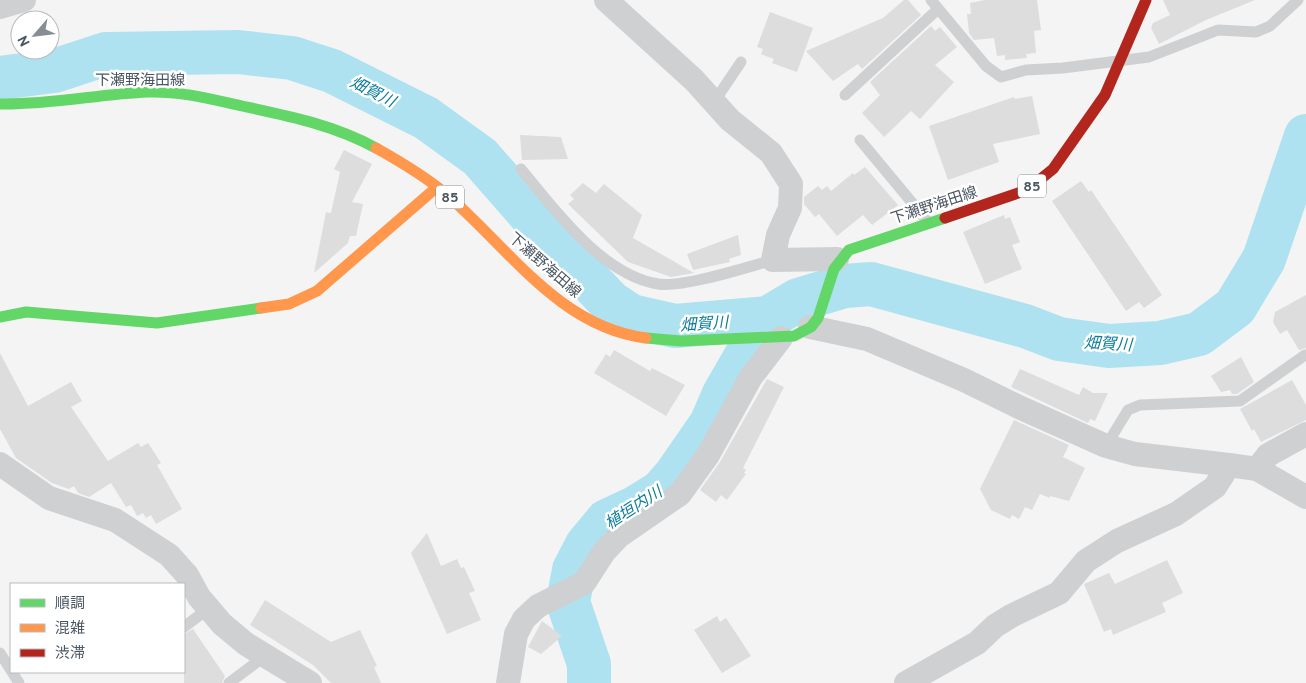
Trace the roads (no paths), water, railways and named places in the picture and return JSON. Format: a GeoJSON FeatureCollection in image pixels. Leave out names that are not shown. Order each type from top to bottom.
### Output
{"type":"FeatureCollection","features":[{"type":"Feature","properties":{"kind":"main road","name":"下瀬野海田線"},"geometry":{"type":"LineString","coordinates":[[834,265],[849,250],[1027,190],[1053,169],[1106,96],[1146,0]]}},
{"type":"Feature","properties":{"kind":"main road","name":"下瀬野海田線"},"geometry":{"type":"LineString","coordinates":[[0,104],[20,105],[88,95],[184,93],[317,123],[343,132],[364,141],[437,187],[543,286],[591,320],[625,334],[655,341],[773,338],[796,336],[816,319]]}},
{"type":"Feature","properties":{"kind":"main road"},"geometry":{"type":"LineString","coordinates":[[0,317],[19,313],[47,313],[157,323],[289,304],[317,292],[437,187]]}},
{"type":"Feature","properties":{"kind":"main road"},"geometry":{"type":"LineString","coordinates":[[816,319],[834,265]]}},
{"type":"Feature","properties":{"kind":"street"},"geometry":{"type":"LineString","coordinates":[[0,7],[24,0]]}},
{"type":"Feature","properties":{"kind":"street"},"geometry":{"type":"LineString","coordinates":[[606,0],[694,80],[730,120],[771,154],[791,184],[790,208],[778,235],[774,260],[834,265]]}},
{"type":"Feature","properties":{"kind":"street"},"geometry":{"type":"LineString","coordinates":[[816,319],[964,380],[1106,446],[1135,454],[1257,469],[1306,497]]}},
{"type":"Feature","properties":{"kind":"street"},"geometry":{"type":"LineString","coordinates":[[508,683],[516,634],[524,619],[538,606],[584,583],[604,552],[619,536],[680,494],[708,455],[773,338]]}},
{"type":"Feature","properties":{"kind":"street"},"geometry":{"type":"LineString","coordinates":[[1257,469],[1268,455],[1306,434]]}},
{"type":"Feature","properties":{"kind":"street"},"geometry":{"type":"LineString","coordinates":[[0,464],[49,498],[115,520],[168,555],[188,575],[199,596],[222,624],[265,656],[310,683]]}},
{"type":"Feature","properties":{"kind":"street"},"geometry":{"type":"LineString","coordinates":[[906,683],[977,643],[995,626],[1011,616],[1059,593],[1086,561],[1117,541],[1176,514],[1214,487],[1229,465]]}},
{"type":"Feature","properties":{"kind":"lane"},"geometry":{"type":"LineString","coordinates":[[845,95],[934,4],[986,66],[1001,77],[1026,70],[1063,68],[1149,57],[1218,30],[1256,32],[1270,26],[1298,0]]}},
{"type":"Feature","properties":{"kind":"lane"},"geometry":{"type":"LineString","coordinates":[[714,102],[741,62]]}},
{"type":"Feature","properties":{"kind":"lane"},"geometry":{"type":"LineString","coordinates":[[860,140],[929,223]]}},
{"type":"Feature","properties":{"kind":"lane"},"geometry":{"type":"LineString","coordinates":[[521,169],[573,229],[602,256],[636,278],[660,285],[699,279],[774,260]]}},
{"type":"Feature","properties":{"kind":"lane"},"geometry":{"type":"LineString","coordinates":[[1106,446],[1128,410],[1140,404],[1240,401],[1305,355]]}},
{"type":"Feature","properties":{"kind":"lane"},"geometry":{"type":"LineString","coordinates":[[185,627],[209,608]]}},
{"type":"Feature","properties":{"kind":"lane"},"geometry":{"type":"LineString","coordinates":[[0,653],[10,669]]}},
{"type":"Feature","properties":{"kind":"lane"},"geometry":{"type":"LineString","coordinates":[[229,683],[265,656]]}},
{"type":"Feature","properties":{"kind":"waterway","name":"畑賀川"},"geometry":{"type":"LineString","coordinates":[[0,78],[54,71],[106,54],[238,52],[292,58],[332,71],[426,118],[480,157],[570,260],[611,303],[631,316],[675,326],[768,318],[798,300],[845,286],[871,284],[1025,326],[1059,339],[1109,346],[1160,343],[1199,334],[1235,307],[1264,259],[1306,136]]}},
{"type":"Feature","properties":{"kind":"waterway","name":"植垣内川"},"geometry":{"type":"LineString","coordinates":[[589,683],[589,664],[568,602],[574,570],[587,545],[607,521],[635,508],[661,492],[675,476],[711,424],[724,394],[768,318]]}}]}
